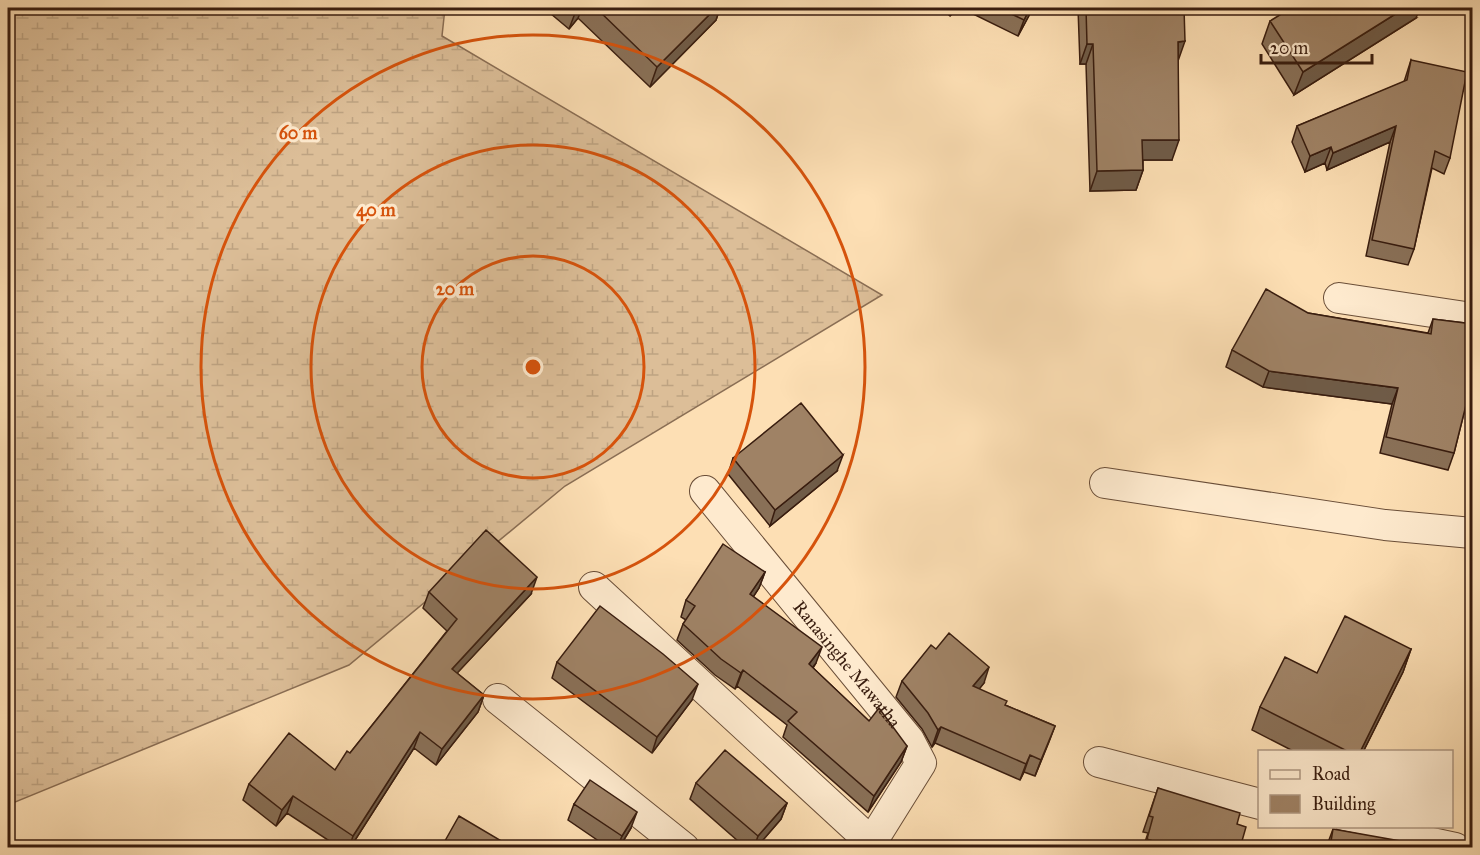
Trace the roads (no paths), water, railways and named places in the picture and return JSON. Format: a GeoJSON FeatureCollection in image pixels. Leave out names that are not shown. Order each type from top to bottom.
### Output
{"type":"FeatureCollection","features":[{"type":"Feature","properties":{"kind":"street"},"geometry":{"type":"LineString","coordinates":[[1339,298],[1473,318]]}},
{"type":"Feature","properties":{"kind":"street"},"geometry":{"type":"LineString","coordinates":[[1105,483],[1385,525],[1473,533]]}},
{"type":"Feature","properties":{"kind":"street","name":"Ranasinghe Mawatha"},"geometry":{"type":"LineString","coordinates":[[705,491],[909,740],[921,763],[869,845]]}},
{"type":"Feature","properties":{"kind":"street"},"geometry":{"type":"LineString","coordinates":[[594,587],[869,845]]}},
{"type":"Feature","properties":{"kind":"street"},"geometry":{"type":"LineString","coordinates":[[498,699],[684,848]]}},
{"type":"Feature","properties":{"kind":"street"},"geometry":{"type":"LineString","coordinates":[[1099,762],[1258,803]]}},
{"type":"Feature","properties":{"kind":"street"},"geometry":{"type":"LineString","coordinates":[[1361,828],[1455,848]]}}]}
